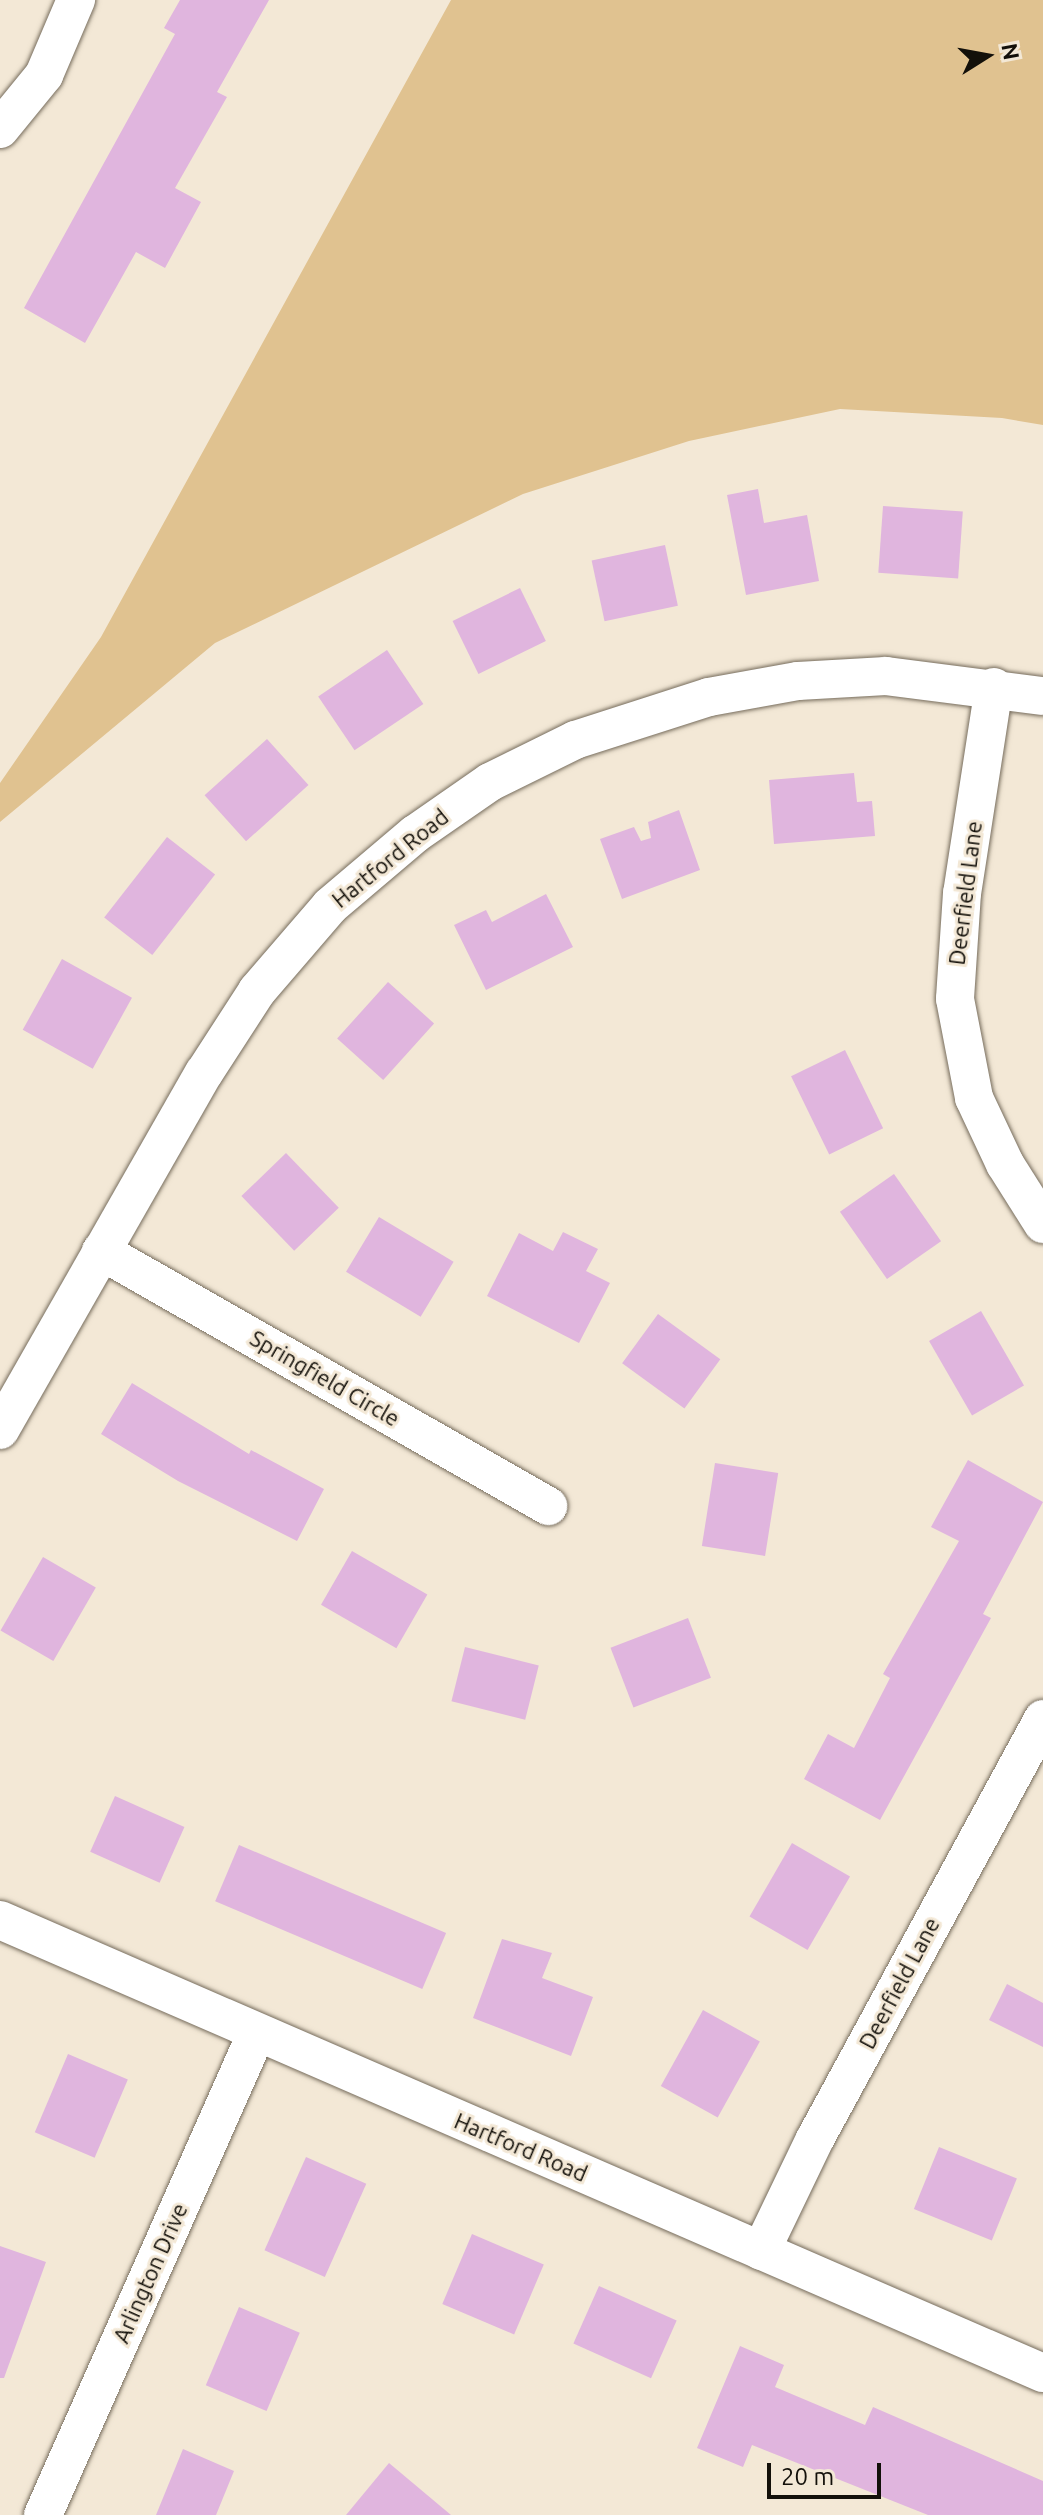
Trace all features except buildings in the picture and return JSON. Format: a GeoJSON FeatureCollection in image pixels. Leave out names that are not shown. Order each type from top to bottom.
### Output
{"type":"FeatureCollection","features":[{"type":"Feature","properties":{"kind":"street"},"geometry":{"type":"LineString","coordinates":[[0,129],[44,75],[76,0]]}},
{"type":"Feature","properties":{"kind":"street","name":"Hartford Road"},"geometry":{"type":"LineString","coordinates":[[0,1430],[228,1033],[291,950],[368,871],[490,782],[617,725],[753,688],[886,676],[994,687],[1043,696]]}},
{"type":"Feature","properties":{"kind":"street","name":"Deerfield Lane"},"geometry":{"type":"LineString","coordinates":[[994,687],[962,893],[955,999],[974,1098],[1005,1164],[1043,1224]]}},
{"type":"Feature","properties":{"kind":"street","name":"Springfield Circle"},"geometry":{"type":"LineString","coordinates":[[101,1251],[548,1506]]}},
{"type":"Feature","properties":{"kind":"street","name":"Deerfield Lane"},"geometry":{"type":"LineString","coordinates":[[761,2251],[815,2139],[1043,1719]]}},
{"type":"Feature","properties":{"kind":"street","name":"Hartford Road"},"geometry":{"type":"LineString","coordinates":[[0,1920],[1043,2373]]}},
{"type":"Feature","properties":{"kind":"street","name":"Arlington Drive"},"geometry":{"type":"LineString","coordinates":[[43,2515],[257,2032]]}},
{"type":"Feature","properties":{"kind":"shaded area"},"geometry":{"type":"Polygon","coordinates":[[[451,0],[1043,0],[1043,425],[1002,418],[840,409],[689,441],[523,494],[215,643],[0,822],[0,783],[101,637],[451,0]]]}}]}
